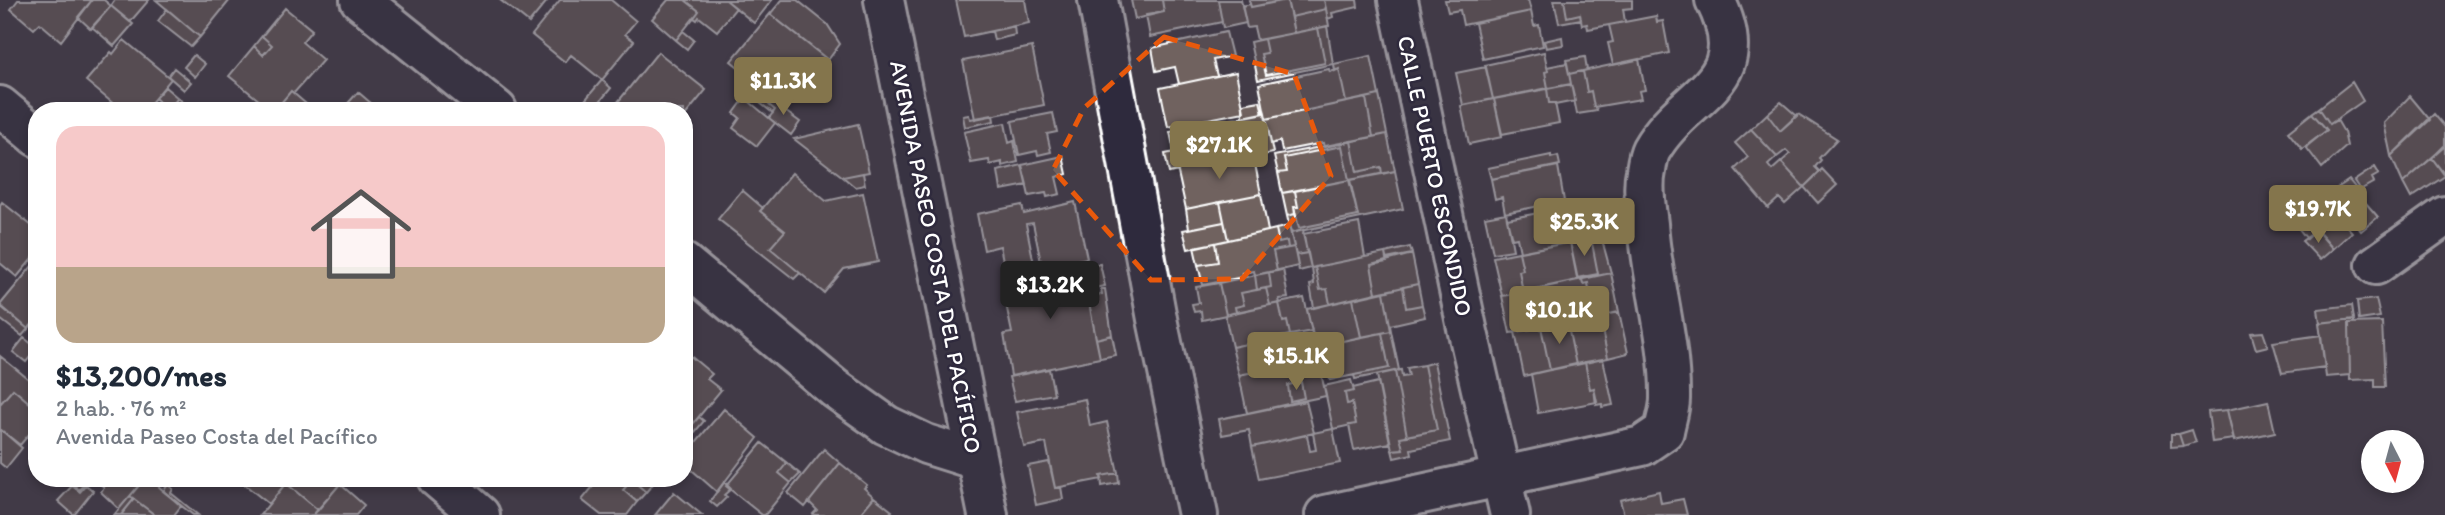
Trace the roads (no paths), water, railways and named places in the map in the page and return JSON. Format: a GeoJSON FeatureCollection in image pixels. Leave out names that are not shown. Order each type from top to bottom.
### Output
{"type":"FeatureCollection","features":[{"type":"Feature","properties":{"kind":"street"},"geometry":{"type":"LineString","coordinates":[[360,0],[487,102]]}},
{"type":"Feature","properties":{"kind":"street","name":"AVENIDA PASEO COSTA DEL PACÍFICO"},"geometry":{"type":"LineString","coordinates":[[884,0],[988,515]]}},
{"type":"Feature","properties":{"kind":"street"},"geometry":{"type":"LineString","coordinates":[[1098,0],[1157,319],[1198,515]]}},
{"type":"Feature","properties":{"kind":"street","name":"CALLE PUERTO ESCONDIDO"},"geometry":{"type":"LineString","coordinates":[[1398,0],[1467,328],[1510,515]]}},
{"type":"Feature","properties":{"kind":"street"},"geometry":{"type":"LineString","coordinates":[[1325,515],[1642,446],[1664,430],[1670,401],[1667,354],[1649,240],[1644,180],[1650,152],[1673,122],[1713,87],[1725,64],[1729,33],[1715,0]]}},
{"type":"Feature","properties":{"kind":"street"},"geometry":{"type":"LineString","coordinates":[[0,106],[28,129]]}},
{"type":"Feature","properties":{"kind":"street"},"geometry":{"type":"LineString","coordinates":[[2376,265],[2445,216]]}},
{"type":"Feature","properties":{"kind":"street"},"geometry":{"type":"LineString","coordinates":[[693,270],[834,387],[886,425],[926,444],[977,460]]}},
{"type":"Feature","properties":{"kind":"street"},"geometry":{"type":"LineString","coordinates":[[447,487],[480,515]]}}]}
